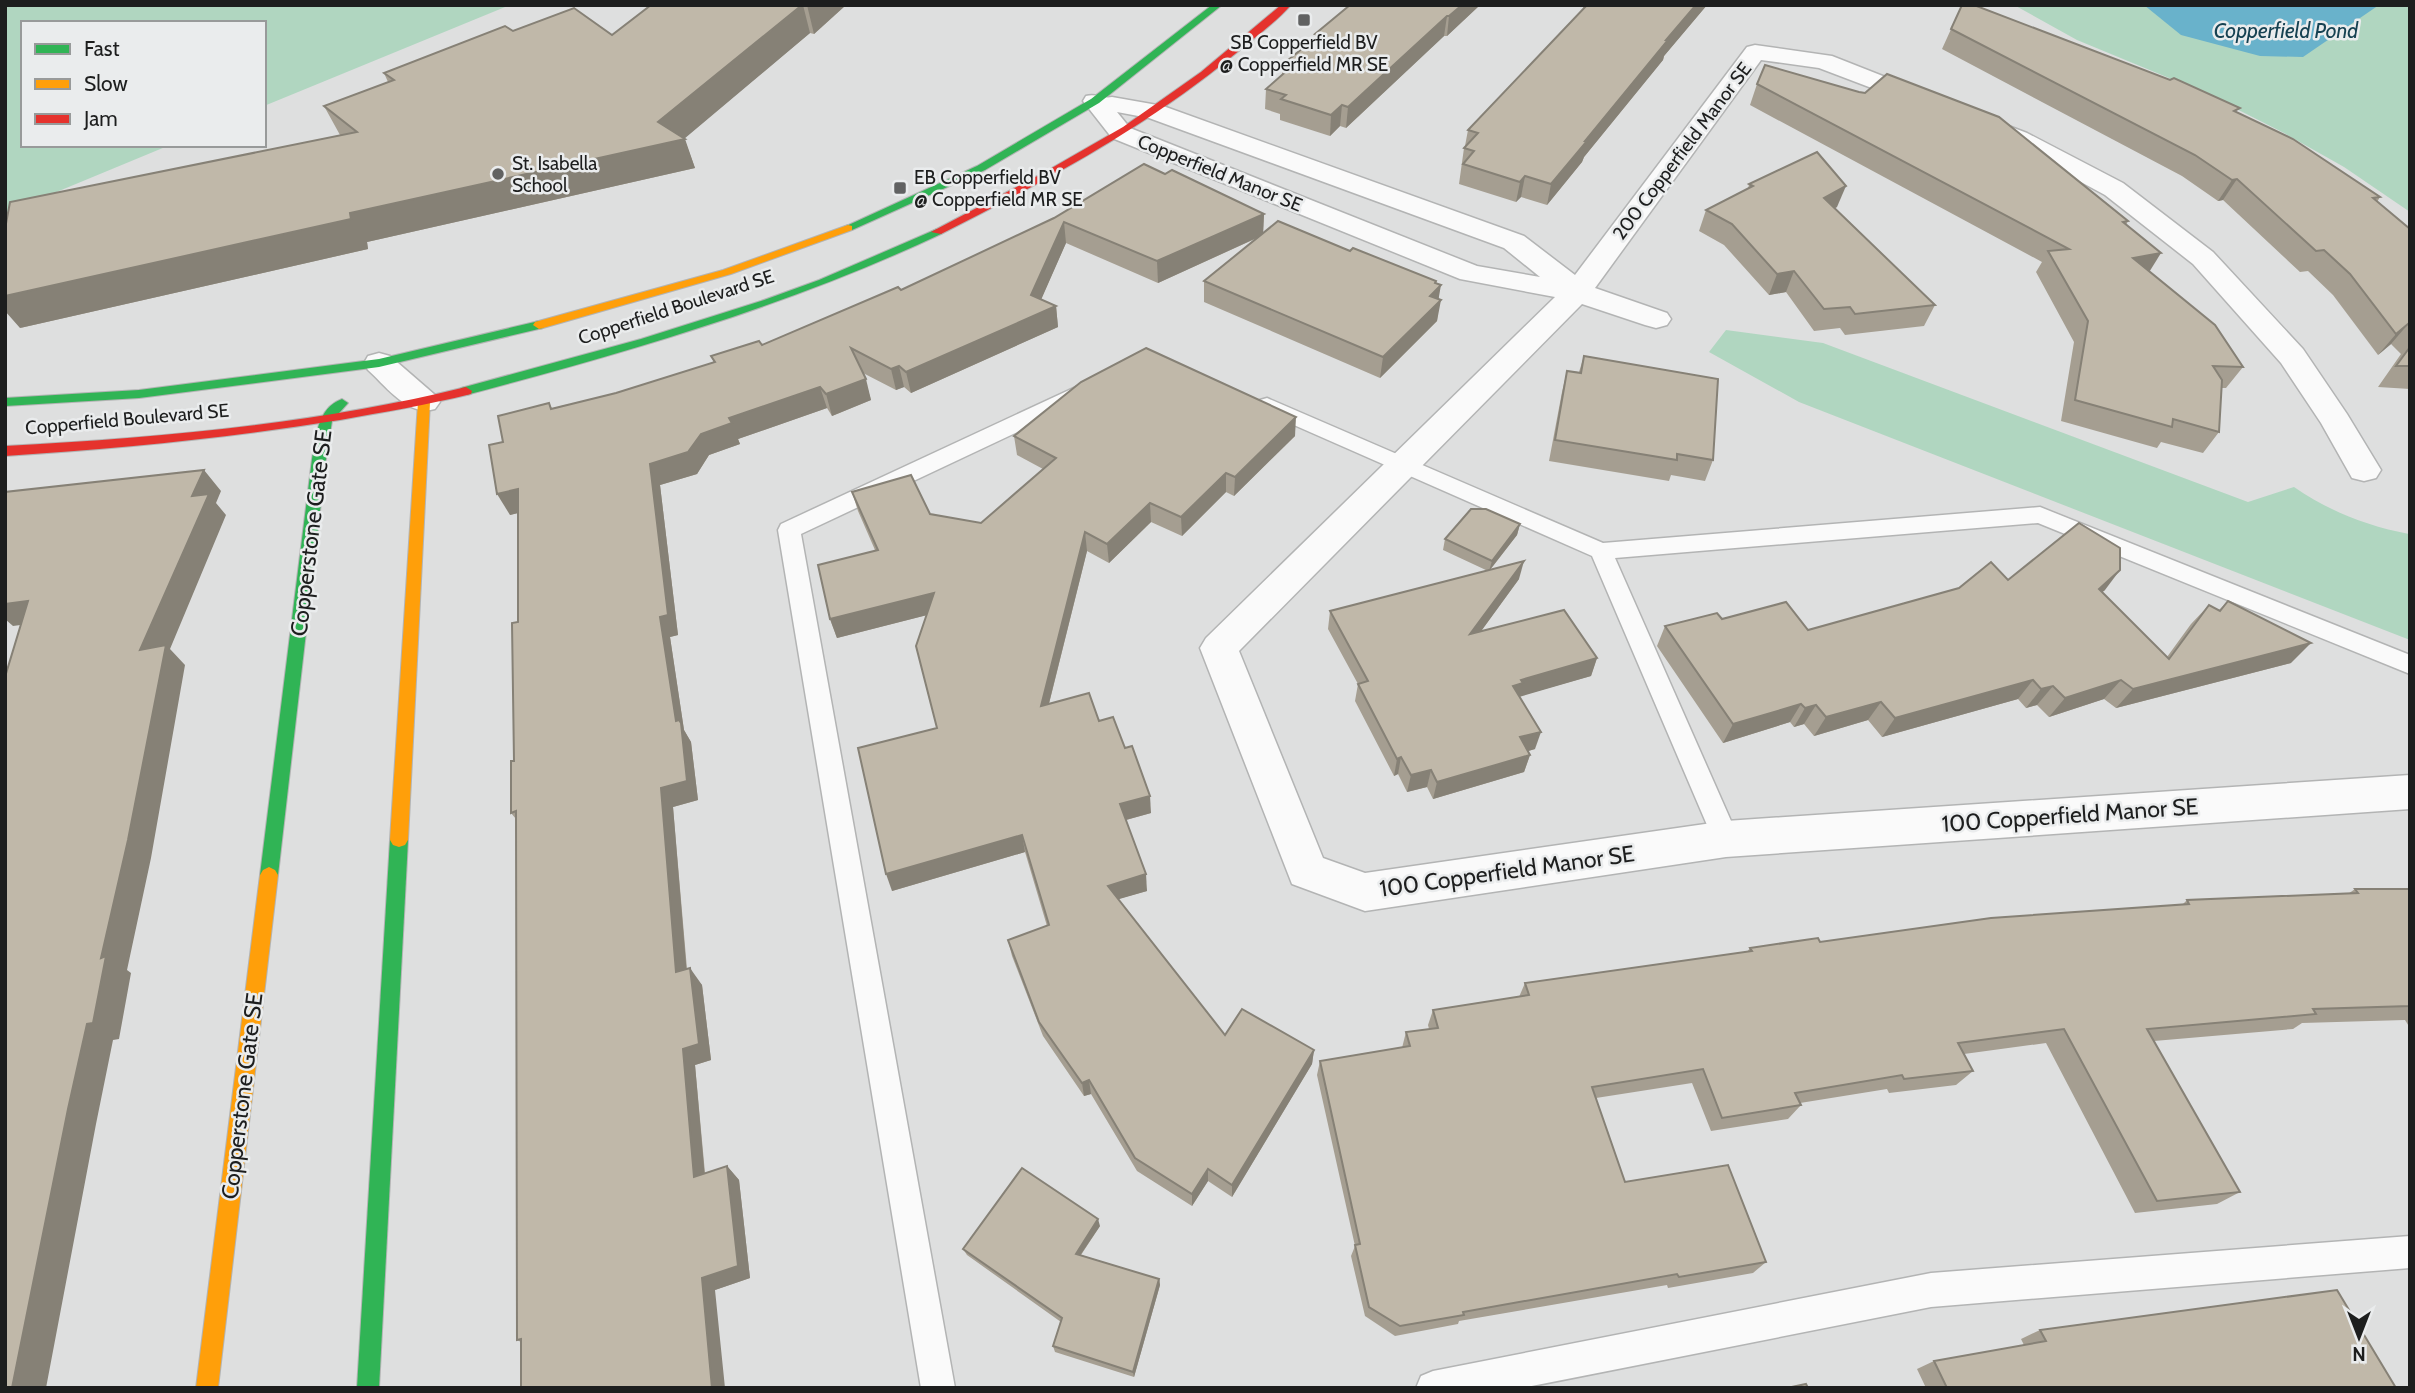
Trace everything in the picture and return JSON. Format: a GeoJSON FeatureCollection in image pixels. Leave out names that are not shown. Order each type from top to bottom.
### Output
{"type":"FeatureCollection","features":[{"type":"Feature","properties":{"kind":"street","name":"Copperfield Boulevard SE"},"geometry":{"type":"LineString","coordinates":[[5,402],[364,379],[727,272],[871,220],[981,168],[1095,102],[1218,5]]}},
{"type":"Feature","properties":{"kind":"street","name":"Copperfield Boulevard SE"},"geometry":{"type":"LineString","coordinates":[[5,451],[106,446],[326,420],[424,402],[567,364],[758,306],[905,248],[1022,189],[1121,133],[1242,44],[1287,5]]}},
{"type":"Feature","properties":{"kind":"street","name":"200 Copperfield Manor SE"},"geometry":{"type":"LineString","coordinates":[[1577,292],[1755,52],[1824,61],[2018,138],[2114,189],[2203,258],[2292,356],[2336,421],[2364,470]]}},
{"type":"Feature","properties":{"kind":"street","name":"Copperfield Manor SE"},"geometry":{"type":"LineString","coordinates":[[1095,102],[1154,111],[1514,242],[1577,292]]}},
{"type":"Feature","properties":{"kind":"street","name":"Copperfield Manor SE"},"geometry":{"type":"LineString","coordinates":[[1095,102],[1121,133],[1470,273],[1577,292],[1656,319]]}},
{"type":"Feature","properties":{"kind":"street","name":"100 Copperfield Manor SE"},"geometry":{"type":"LineString","coordinates":[[1577,292],[1219,648],[1307,871],[1364,892],[1726,839],[2410,792]]}},
{"type":"Feature","properties":{"kind":"street"},"geometry":{"type":"LineString","coordinates":[[364,379],[424,402],[368,1388]]}},
{"type":"Feature","properties":{"kind":"street","name":"Copperstone Gate SE"},"geometry":{"type":"LineString","coordinates":[[207,1388],[326,420],[364,379]]}},
{"type":"Feature","properties":{"kind":"lane"},"geometry":{"type":"LineString","coordinates":[[938,1388],[789,530],[1021,422],[1104,378]]}},
{"type":"Feature","properties":{"kind":"lane"},"geometry":{"type":"LineString","coordinates":[[1249,397],[1601,551],[2040,515],[2410,665]]}},
{"type":"Feature","properties":{"kind":"lane"},"geometry":{"type":"LineString","coordinates":[[1601,551],[1726,839]]}},
{"type":"Feature","properties":{"kind":"lane"},"geometry":{"type":"LineString","coordinates":[[1433,1388],[1931,1290],[2410,1252]]}},
{"type":"Feature","properties":{"kind":"green space"},"geometry":{"type":"Polygon","coordinates":[[[5,5],[510,5],[266,105],[266,21],[21,21],[21,147],[165,147],[30,203],[5,223],[5,5]]]}},
{"type":"Feature","properties":{"kind":"green space"},"geometry":{"type":"Polygon","coordinates":[[[2014,5],[2410,5],[2410,212],[2344,167],[2284,133],[2203,92],[2077,40],[2014,5]]]}},
{"type":"Feature","properties":{"kind":"green space"},"geometry":{"type":"Polygon","coordinates":[[[1726,330],[1823,343],[2248,502],[2294,487],[2349,516],[2378,527],[2409,534],[2410,640],[1799,402],[1709,352],[1726,330]]]}},
{"type":"Feature","properties":{"kind":"water","name":"Copperfield Pond"},"geometry":{"type":"Polygon","coordinates":[[[2144,5],[2379,5],[2303,57],[2260,56],[2181,35],[2144,5]]]}},
{"type":"Feature","properties":{"kind":"building"},"geometry":{"type":"Polygon","coordinates":[[[651,5],[802,5],[658,122],[685,139],[350,213],[351,219],[5,296],[5,229],[10,202],[357,132],[324,106],[394,80],[384,73],[505,26],[513,31],[574,8],[612,35],[651,5]]]}},
{"type":"Feature","properties":{"kind":"building"},"geometry":{"type":"Polygon","coordinates":[[[1350,5],[1462,5],[1348,107],[1342,105],[1331,115],[1281,99],[1286,95],[1266,89],[1291,67],[1282,65],[1350,5]]]}},
{"type":"Feature","properties":{"kind":"building"},"geometry":{"type":"Polygon","coordinates":[[[1587,5],[1696,5],[1551,184],[1525,176],[1520,182],[1463,164],[1474,151],[1464,148],[1478,133],[1468,130],[1587,5]]]}},
{"type":"Feature","properties":{"kind":"building"},"geometry":{"type":"Polygon","coordinates":[[[1962,5],[1974,5],[2170,80],[2174,78],[2240,108],[2234,111],[2293,139],[2380,197],[2373,198],[2410,229],[2410,324],[2396,334],[2350,274],[2324,250],[2316,251],[2237,179],[2232,180],[2195,155],[1951,29],[1962,5]]]}},
{"type":"Feature","properties":{"kind":"building"},"geometry":{"type":"Polygon","coordinates":[[[1765,65],[1865,93],[1887,74],[1999,117],[2128,221],[2123,222],[2161,253],[2133,258],[2215,325],[2243,367],[2213,366],[2222,380],[2219,432],[2173,419],[2172,427],[2075,400],[2088,321],[2048,251],[2069,249],[1757,84],[1765,65]]]}},
{"type":"Feature","properties":{"kind":"building"},"geometry":{"type":"Polygon","coordinates":[[[1817,152],[1846,186],[1824,198],[1935,305],[1855,314],[1850,307],[1824,309],[1794,271],[1777,274],[1732,224],[1706,210],[1753,186],[1749,184],[1817,152]]]}},
{"type":"Feature","properties":{"kind":"building"},"geometry":{"type":"Polygon","coordinates":[[[1144,164],[1165,174],[1172,170],[1264,214],[1157,261],[1064,222],[1031,295],[1056,306],[906,372],[899,366],[891,369],[851,348],[866,379],[826,394],[820,387],[729,418],[732,423],[701,434],[688,452],[650,464],[668,615],[660,617],[676,721],[681,723],[687,781],[661,788],[676,972],[690,968],[699,1044],[683,1049],[694,1177],[727,1166],[738,1266],[702,1278],[712,1388],[521,1388],[521,1339],[517,1340],[516,811],[511,813],[511,761],[514,761],[512,623],[518,622],[518,489],[497,494],[489,445],[503,442],[498,416],[549,403],[551,409],[616,393],[715,362],[711,356],[759,341],[762,345],[898,287],[901,290],[1054,218],[1144,164]]]}},
{"type":"Feature","properties":{"kind":"building"},"geometry":{"type":"Polygon","coordinates":[[[1278,221],[1350,251],[1353,248],[1436,281],[1435,283],[1441,285],[1430,296],[1441,300],[1383,357],[1204,281],[1278,221]]]}},
{"type":"Feature","properties":{"kind":"building"},"geometry":{"type":"Polygon","coordinates":[[[2410,347],[2410,366],[2396,366],[2410,347]]]}},
{"type":"Feature","properties":{"kind":"building"},"geometry":{"type":"Polygon","coordinates":[[[1146,348],[1296,417],[1235,477],[1226,473],[1181,517],[1150,503],[1107,544],[1085,532],[1041,706],[1089,693],[1099,721],[1113,717],[1125,748],[1132,746],[1150,796],[1120,804],[1146,874],[1108,886],[1225,1035],[1242,1009],[1314,1050],[1232,1185],[1208,1169],[1192,1194],[1135,1158],[1089,1080],[1082,1083],[1039,1022],[1008,940],[1049,925],[1022,835],[886,874],[858,748],[937,728],[916,646],[934,593],[830,619],[818,565],[878,550],[852,492],[911,475],[930,514],[981,523],[1056,458],[1014,436],[1081,382],[1146,348]]]}},
{"type":"Feature","properties":{"kind":"building"},"geometry":{"type":"Polygon","coordinates":[[[1584,356],[1718,379],[1713,460],[1677,454],[1677,460],[1555,440],[1567,371],[1581,373],[1584,356]]]}},
{"type":"Feature","properties":{"kind":"building"},"geometry":{"type":"Polygon","coordinates":[[[204,470],[192,496],[209,494],[140,650],[166,645],[128,840],[101,958],[106,956],[93,1023],[87,1024],[68,1109],[12,1388],[5,1388],[5,677],[28,601],[5,604],[5,492],[204,470]]]}},
{"type":"Feature","properties":{"kind":"building"},"geometry":{"type":"Polygon","coordinates":[[[1471,509],[1486,509],[1520,524],[1492,561],[1445,539],[1471,509]]]}},
{"type":"Feature","properties":{"kind":"building"},"geometry":{"type":"Polygon","coordinates":[[[2079,523],[2120,548],[2120,570],[2099,589],[2169,659],[2209,605],[2220,611],[2228,601],[2311,643],[2133,689],[2121,680],[2065,698],[2053,686],[2041,689],[2033,680],[1895,718],[1881,702],[1826,717],[1816,705],[1805,708],[1801,704],[1733,724],[1665,626],[1717,613],[1722,619],[1786,602],[1808,630],[1959,588],[1991,562],[2008,580],[2079,523]]]}},
{"type":"Feature","properties":{"kind":"building"},"geometry":{"type":"Polygon","coordinates":[[[1524,561],[1470,634],[1564,610],[1597,658],[1521,680],[1523,683],[1513,686],[1541,732],[1520,737],[1530,755],[1437,782],[1431,770],[1411,775],[1401,757],[1397,759],[1358,684],[1368,681],[1330,611],[1524,561]]]}},
{"type":"Feature","properties":{"kind":"building"},"geometry":{"type":"Polygon","coordinates":[[[2355,889],[2410,889],[2410,1006],[2313,1009],[2316,1014],[2147,1029],[2240,1192],[2157,1201],[2064,1029],[1958,1043],[1973,1071],[1904,1079],[1902,1075],[1795,1093],[1801,1105],[1722,1118],[1703,1069],[1592,1087],[1625,1182],[1728,1165],[1766,1262],[1679,1277],[1677,1274],[1463,1312],[1464,1315],[1400,1326],[1369,1307],[1355,1245],[1360,1244],[1320,1061],[1410,1046],[1406,1032],[1438,1028],[1433,1010],[1529,995],[1525,983],[1752,951],[1750,948],[1818,938],[1820,942],[1991,918],[2189,904],[2187,900],[2358,893],[2355,889]]]}},
{"type":"Feature","properties":{"kind":"building"},"geometry":{"type":"Polygon","coordinates":[[[1022,1168],[1098,1219],[1076,1254],[1159,1279],[1133,1372],[1053,1346],[1062,1318],[963,1249],[1022,1168]]]}},
{"type":"Feature","properties":{"kind":"building"},"geometry":{"type":"Polygon","coordinates":[[[2337,1290],[2396,1388],[1947,1388],[1934,1361],[2046,1341],[2040,1330],[2337,1290]]]}},
{"type":"Feature","properties":{"kind":"building"},"geometry":{"type":"Polygon","coordinates":[[[1806,1384],[1808,1388],[1787,1388],[1806,1384]]]}},
{"type":"Feature","properties":{"kind":"traffic: fast"},"geometry":{"type":"LineString","coordinates":[[848,228],[981,168],[1095,101],[1218,5]]}},
{"type":"Feature","properties":{"kind":"traffic: fast"},"geometry":{"type":"LineString","coordinates":[[466,391],[706,324],[823,282],[937,232]]}},
{"type":"Feature","properties":{"kind":"traffic: fast"},"geometry":{"type":"LineString","coordinates":[[5,402],[139,394],[379,363],[539,325]]}},
{"type":"Feature","properties":{"kind":"traffic: fast"},"geometry":{"type":"LineString","coordinates":[[269,875],[319,459],[326,420],[342,403]]}},
{"type":"Feature","properties":{"kind":"traffic: fast"},"geometry":{"type":"LineString","coordinates":[[368,1388],[399,840]]}},
{"type":"Feature","properties":{"kind":"traffic: slow"},"geometry":{"type":"LineString","coordinates":[[539,325],[727,272],[848,228]]}},
{"type":"Feature","properties":{"kind":"traffic: slow"},"geometry":{"type":"LineString","coordinates":[[399,840],[424,402]]}},
{"type":"Feature","properties":{"kind":"traffic: slow"},"geometry":{"type":"LineString","coordinates":[[207,1388],[269,875]]}},
{"type":"Feature","properties":{"kind":"traffic: jam"},"geometry":{"type":"LineString","coordinates":[[937,232],[1046,175],[1126,129],[1204,74],[1287,5]]}},
{"type":"Feature","properties":{"kind":"traffic: jam"},"geometry":{"type":"LineString","coordinates":[[5,451],[125,443],[245,430],[378,409],[466,391]]}},
{"type":"Feature","properties":{"kind":"place","name":"SB Copperfield BV @ Copperfield MR SE"},"geometry":{"type":"Point","coordinates":[1304,20]}},
{"type":"Feature","properties":{"kind":"place","name":"St. Isabella School"},"geometry":{"type":"Point","coordinates":[498,174]}},
{"type":"Feature","properties":{"kind":"place","name":"EB Copperfield BV @ Copperfield MR SE"},"geometry":{"type":"Point","coordinates":[900,188]}}]}
